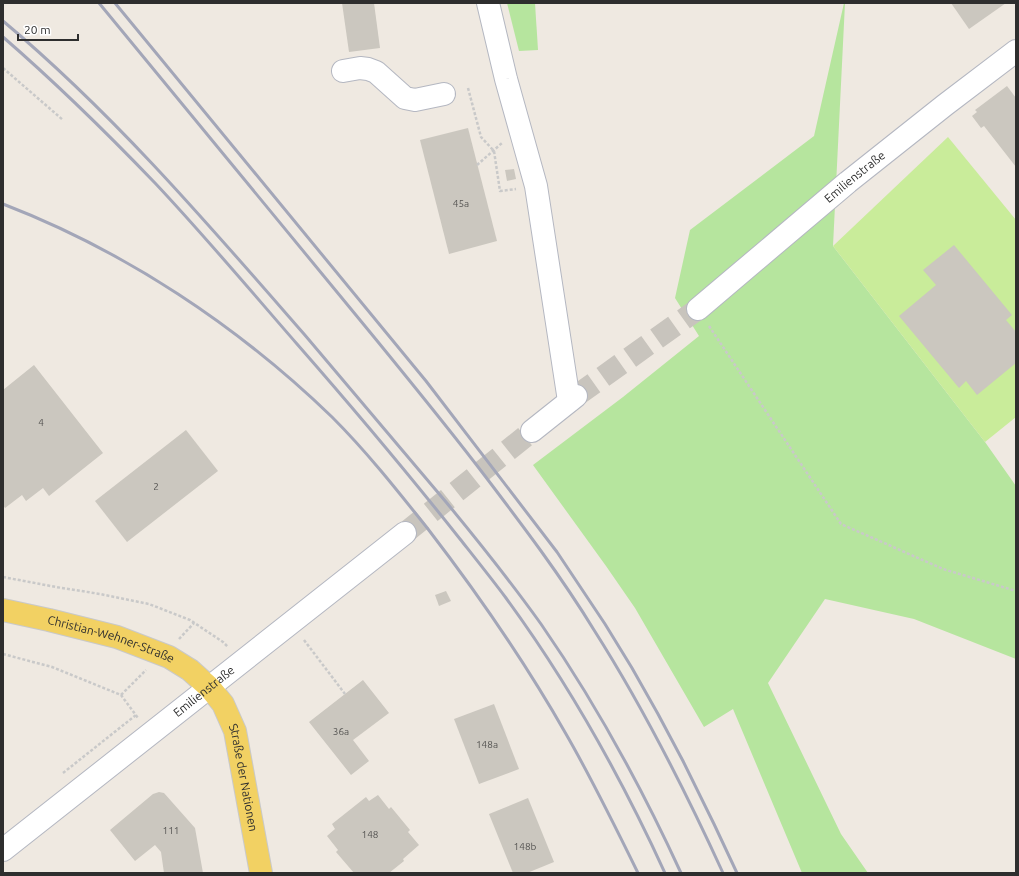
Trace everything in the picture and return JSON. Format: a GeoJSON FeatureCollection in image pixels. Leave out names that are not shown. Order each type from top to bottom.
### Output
{"type":"FeatureCollection","features":[{"type":"Feature","properties":{"kind":"main road","name":"Christian-Wehner-Straße"},"geometry":{"type":"LineString","coordinates":[[3,610],[117,637],[168,657],[190,670],[210,688]]}},
{"type":"Feature","properties":{"kind":"main road","name":"Straße der Nationen"},"geometry":{"type":"LineString","coordinates":[[210,688],[223,704],[235,731],[261,873]]}},
{"type":"Feature","properties":{"kind":"street"},"geometry":{"type":"LineString","coordinates":[[488,3],[506,79],[536,186],[573,399],[532,431]]}},
{"type":"Feature","properties":{"kind":"street","name":"Emilienstraße"},"geometry":{"type":"LineString","coordinates":[[698,309],[848,182],[1016,50]]}},
{"type":"Feature","properties":{"kind":"street"},"geometry":{"type":"LineString","coordinates":[[343,71],[360,68],[376,72],[405,98],[415,100],[444,94]]}},
{"type":"Feature","properties":{"kind":"street","name":"Emilienstraße"},"geometry":{"type":"LineString","coordinates":[[3,850],[405,534]]}},
{"type":"Feature","properties":{"kind":"path"},"geometry":{"type":"LineString","coordinates":[[3,68],[63,120]]}},
{"type":"Feature","properties":{"kind":"path"},"geometry":{"type":"LineString","coordinates":[[468,88],[481,137],[494,151]]}},
{"type":"Feature","properties":{"kind":"path"},"geometry":{"type":"LineString","coordinates":[[477,165],[520,128]]}},
{"type":"Feature","properties":{"kind":"path"},"geometry":{"type":"LineString","coordinates":[[698,309],[841,524],[943,568],[1016,591]]}},
{"type":"Feature","properties":{"kind":"path"},"geometry":{"type":"LineString","coordinates":[[3,577],[149,604],[190,620],[223,642],[242,663]]}},
{"type":"Feature","properties":{"kind":"path"},"geometry":{"type":"LineString","coordinates":[[291,624],[345,694]]}},
{"type":"Feature","properties":{"kind":"path"},"geometry":{"type":"LineString","coordinates":[[3,654],[52,667],[121,695],[151,734]]}},
{"type":"Feature","properties":{"kind":"path"},"geometry":{"type":"LineString","coordinates":[[57,778],[136,715]]}},
{"type":"Feature","properties":{"kind":"green space"},"geometry":{"type":"Polygon","coordinates":[[[507,3],[535,3],[538,50],[519,51],[507,3]]]}},
{"type":"Feature","properties":{"kind":"green space"},"geometry":{"type":"Polygon","coordinates":[[[844,3],[833,246],[985,442],[1016,486],[1016,659],[914,619],[825,599],[768,683],[841,834],[868,873],[802,873],[733,709],[704,727],[635,608],[533,465],[623,397],[699,336],[675,298],[690,230],[814,136],[844,3]]]}},
{"type":"Feature","properties":{"kind":"green space"},"geometry":{"type":"Polygon","coordinates":[[[948,137],[1016,220],[1016,417],[985,442],[833,246],[948,137]]]}},
{"type":"Feature","properties":{"kind":"building"},"geometry":{"type":"Polygon","coordinates":[[[342,3],[374,3],[380,48],[349,52],[342,3]]]}},
{"type":"Feature","properties":{"kind":"building"},"geometry":{"type":"Polygon","coordinates":[[[951,3],[1006,3],[969,29],[951,3]]]}},
{"type":"Feature","properties":{"kind":"building"},"geometry":{"type":"Polygon","coordinates":[[[1007,86],[1016,98],[1016,167],[984,126],[981,128],[972,116],[977,112],[975,110],[1007,86]]]}},
{"type":"Feature","properties":{"kind":"building"},"geometry":{"type":"Polygon","coordinates":[[[468,128],[497,241],[449,254],[420,140],[468,128]]]}},
{"type":"Feature","properties":{"kind":"building"},"geometry":{"type":"Polygon","coordinates":[[[514,169],[516,179],[507,181],[505,170],[514,169]]]}},
{"type":"Feature","properties":{"kind":"building"},"geometry":{"type":"Polygon","coordinates":[[[954,245],[1012,315],[1006,320],[1016,332],[1016,363],[977,395],[966,381],[959,388],[899,316],[936,285],[923,270],[954,245]]]}},
{"type":"Feature","properties":{"kind":"building"},"geometry":{"type":"Polygon","coordinates":[[[34,365],[103,453],[49,496],[43,488],[26,501],[22,495],[5,508],[3,505],[3,390],[34,365]]]}},
{"type":"Feature","properties":{"kind":"building"},"geometry":{"type":"Polygon","coordinates":[[[186,430],[218,471],[127,542],[95,501],[186,430]]]}},
{"type":"Feature","properties":{"kind":"building"},"geometry":{"type":"Polygon","coordinates":[[[446,591],[451,601],[439,606],[435,595],[446,591]]]}},
{"type":"Feature","properties":{"kind":"building"},"geometry":{"type":"Polygon","coordinates":[[[363,680],[389,713],[353,740],[369,761],[351,775],[309,722],[363,680]]]}},
{"type":"Feature","properties":{"kind":"building"},"geometry":{"type":"Polygon","coordinates":[[[494,704],[519,769],[479,784],[454,719],[494,704]]]}},
{"type":"Feature","properties":{"kind":"building"},"geometry":{"type":"Polygon","coordinates":[[[159,792],[164,793],[195,828],[203,873],[164,873],[161,852],[155,845],[135,861],[110,830],[153,794],[159,792]]]}},
{"type":"Feature","properties":{"kind":"building"},"geometry":{"type":"Polygon","coordinates":[[[378,795],[389,809],[391,807],[410,830],[408,832],[419,845],[403,859],[404,861],[389,873],[354,873],[336,852],[338,850],[327,836],[335,829],[332,824],[366,797],[369,801],[378,795]]]}},
{"type":"Feature","properties":{"kind":"building"},"geometry":{"type":"Polygon","coordinates":[[[528,798],[554,862],[527,873],[513,873],[489,814],[528,798]]]}},
{"type":"Feature","properties":{"kind":"tunnel"},"geometry":{"type":"LineString","coordinates":[[576,396],[698,309]]}},
{"type":"Feature","properties":{"kind":"tunnel"},"geometry":{"type":"LineString","coordinates":[[405,533],[532,431]]}},
{"type":"Feature","properties":{"kind":"railway"},"geometry":{"type":"LineString","coordinates":[[99,3],[451,432],[541,552],[568,590],[612,659],[678,780],[723,873]]}},
{"type":"Feature","properties":{"kind":"railway"},"geometry":{"type":"LineString","coordinates":[[115,3],[426,381],[557,552],[605,624],[658,714],[683,761],[737,873]]}},
{"type":"Feature","properties":{"kind":"railway"},"geometry":{"type":"LineString","coordinates":[[3,21],[84,94],[160,172],[322,355],[483,547],[541,624],[580,684],[616,745],[650,808],[681,873]]}},
{"type":"Feature","properties":{"kind":"railway"},"geometry":{"type":"LineString","coordinates":[[3,37],[80,108],[137,164],[173,203],[227,263],[359,416],[460,539],[506,598],[572,697],[612,766],[665,873]]}},
{"type":"Feature","properties":{"kind":"railway"},"geometry":{"type":"LineString","coordinates":[[3,204],[93,244],[178,294],[219,322],[258,352],[296,384],[345,430],[382,472],[428,529],[483,603],[518,655],[576,751],[638,873]]}}]}
